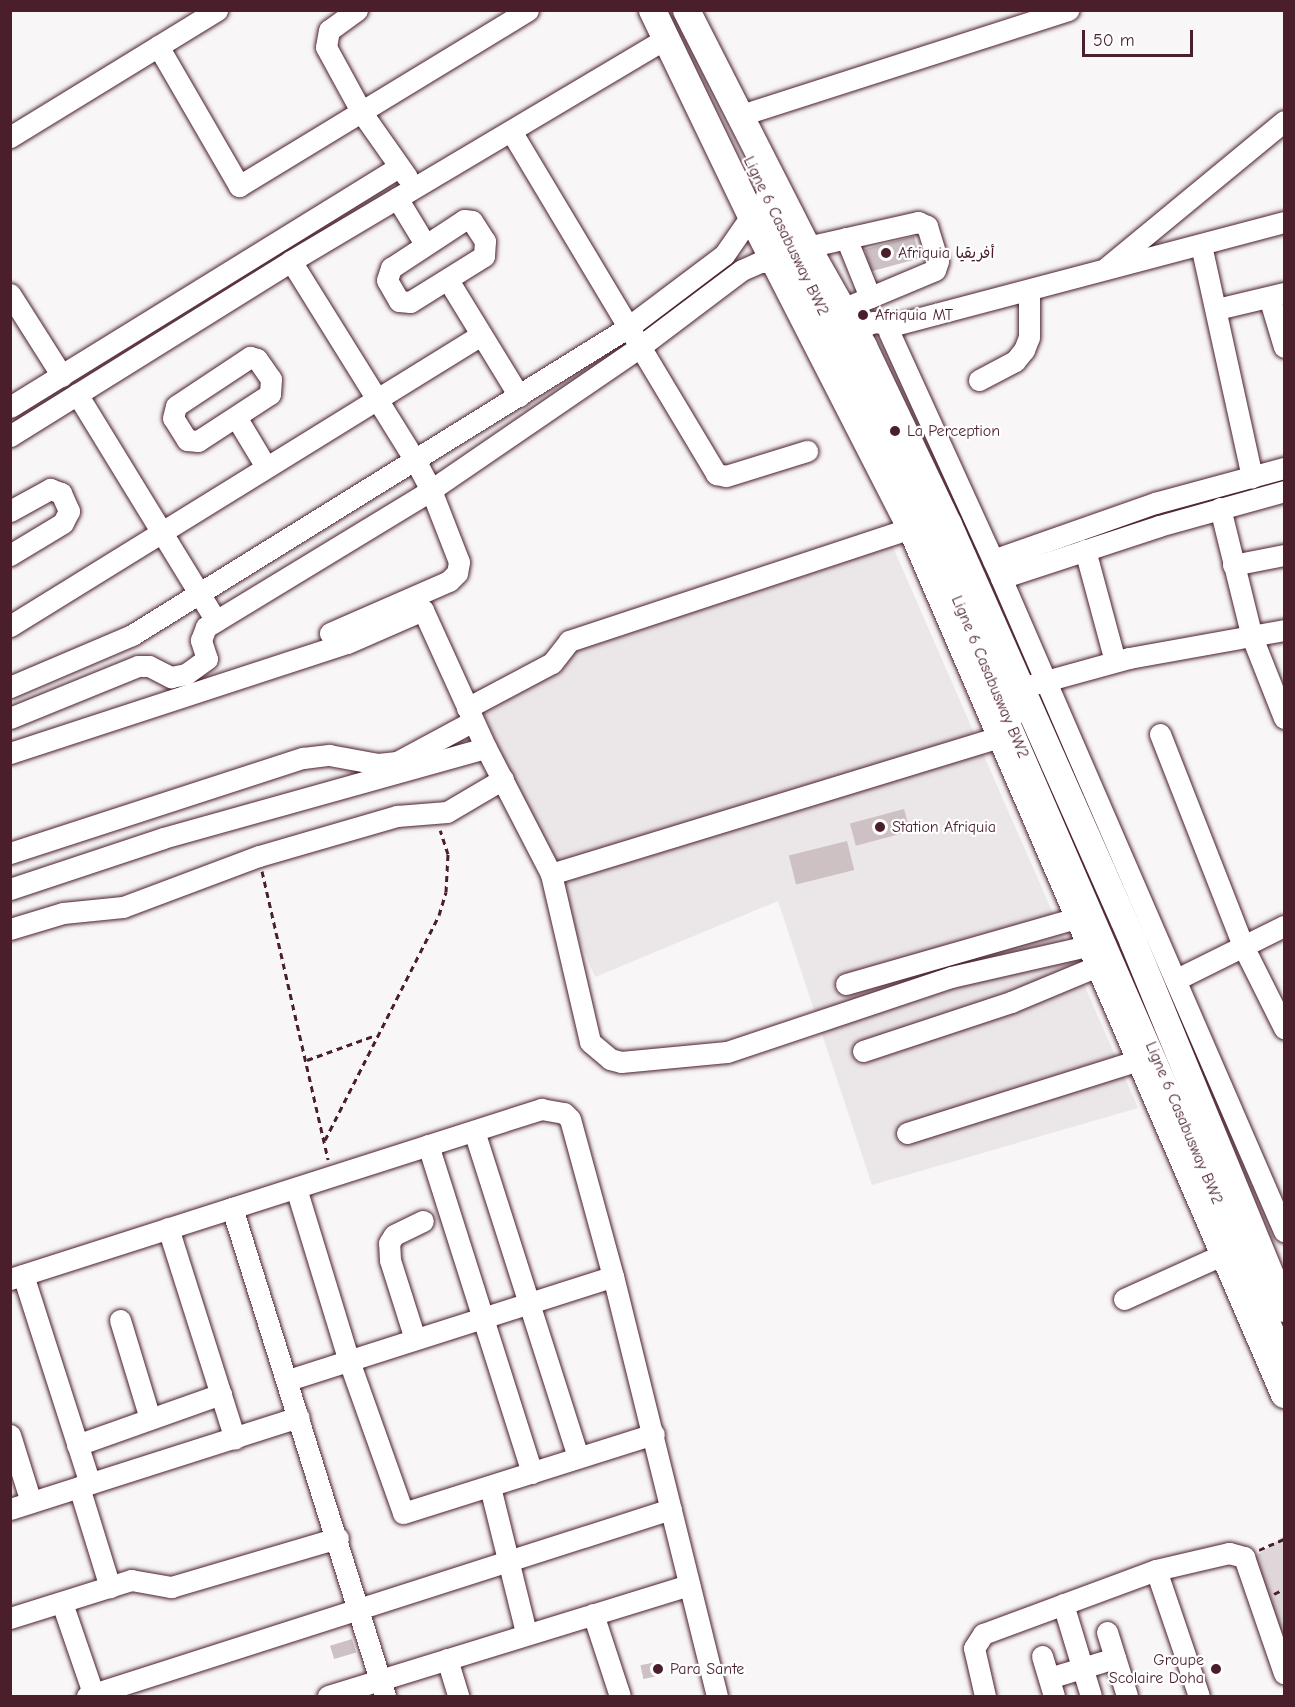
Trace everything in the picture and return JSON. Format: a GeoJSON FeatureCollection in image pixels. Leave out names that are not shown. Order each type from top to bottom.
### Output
{"type":"FeatureCollection","features":[{"type":"Feature","properties":{"kind":"main road"},"geometry":{"type":"LineString","coordinates":[[652,10],[775,262],[842,342],[948,524],[1032,685],[1133,942],[1284,1308]]}},
{"type":"Feature","properties":{"kind":"main road"},"geometry":{"type":"LineString","coordinates":[[686,10],[738,116],[807,247],[910,528],[1003,736],[1139,1060],[1284,1394]]}},
{"type":"Feature","properties":{"kind":"street"},"geometry":{"type":"LineString","coordinates":[[10,137],[217,10]]}},
{"type":"Feature","properties":{"kind":"street"},"geometry":{"type":"LineString","coordinates":[[357,10],[337,22],[325,37],[362,113],[415,186]]}},
{"type":"Feature","properties":{"kind":"street"},"geometry":{"type":"LineString","coordinates":[[158,46],[239,186],[528,10]]}},
{"type":"Feature","properties":{"kind":"street","name":"Ligne 6 Casabusway BW2"},"geometry":{"type":"LineString","coordinates":[[671,10],[895,444],[1284,1340]]}},
{"type":"Feature","properties":{"kind":"street","name":"Ligne 6 Casabusway BW2"},"geometry":{"type":"LineString","coordinates":[[678,10],[842,342],[891,449],[1284,1356]]}},
{"type":"Feature","properties":{"kind":"street"},"geometry":{"type":"LineString","coordinates":[[738,116],[1068,10]]}},
{"type":"Feature","properties":{"kind":"street"},"geometry":{"type":"LineString","coordinates":[[10,436],[291,261],[665,39]]}},
{"type":"Feature","properties":{"kind":"street"},"geometry":{"type":"LineString","coordinates":[[1100,273],[1284,121]]}},
{"type":"Feature","properties":{"kind":"street"},"geometry":{"type":"LineString","coordinates":[[511,131],[716,474],[726,476],[807,451]]}},
{"type":"Feature","properties":{"kind":"street"},"geometry":{"type":"LineString","coordinates":[[10,407],[399,167]]}},
{"type":"Feature","properties":{"kind":"street"},"geometry":{"type":"LineString","coordinates":[[397,198],[425,244]]}},
{"type":"Feature","properties":{"kind":"street"},"geometry":{"type":"LineString","coordinates":[[10,687],[105,649],[155,621],[198,591],[416,460],[627,328],[724,255],[751,216]]}},
{"type":"Feature","properties":{"kind":"street"},"geometry":{"type":"LineString","coordinates":[[464,220],[472,221],[485,241],[484,256],[448,279],[410,302],[396,298],[387,280],[391,268],[425,244],[464,220]]}},
{"type":"Feature","properties":{"kind":"street"},"geometry":{"type":"LineString","coordinates":[[807,247],[918,222],[927,226],[938,261],[935,270],[870,297],[842,342]]}},
{"type":"Feature","properties":{"kind":"street"},"geometry":{"type":"LineString","coordinates":[[842,342],[1284,222]]}},
{"type":"Feature","properties":{"kind":"street"},"geometry":{"type":"LineString","coordinates":[[846,238],[870,297]]}},
{"type":"Feature","properties":{"kind":"street"},"geometry":{"type":"LineString","coordinates":[[1201,245],[1217,309],[1252,477]]}},
{"type":"Feature","properties":{"kind":"street"},"geometry":{"type":"LineString","coordinates":[[724,255],[736,274]]}},
{"type":"Feature","properties":{"kind":"street"},"geometry":{"type":"LineString","coordinates":[[291,261],[416,460],[432,490],[457,556],[457,573],[449,581],[330,633]]}},
{"type":"Feature","properties":{"kind":"street"},"geometry":{"type":"LineString","coordinates":[[10,718],[138,666],[149,666],[171,677],[181,676],[207,659],[202,634],[216,621],[432,490],[641,346],[736,274],[754,264],[775,262]]}},
{"type":"Feature","properties":{"kind":"street"},"geometry":{"type":"LineString","coordinates":[[448,279],[519,396]]}},
{"type":"Feature","properties":{"kind":"street"},"geometry":{"type":"LineString","coordinates":[[979,381],[1015,361],[1024,350],[1029,337],[1029,290]]}},
{"type":"Feature","properties":{"kind":"street"},"geometry":{"type":"LineString","coordinates":[[10,294],[62,376]]}},
{"type":"Feature","properties":{"kind":"street"},"geometry":{"type":"LineString","coordinates":[[1217,309],[1277,295],[1284,347]]}},
{"type":"Feature","properties":{"kind":"street"},"geometry":{"type":"LineString","coordinates":[[892,328],[997,569],[1032,685],[1177,979],[1284,1230],[1258,1243]]}},
{"type":"Feature","properties":{"kind":"street"},"geometry":{"type":"LineString","coordinates":[[10,626],[481,335]]}},
{"type":"Feature","properties":{"kind":"street"},"geometry":{"type":"LineString","coordinates":[[254,357],[271,379],[272,389],[266,398],[236,417],[194,442],[184,438],[173,418],[180,402],[254,357]]}},
{"type":"Feature","properties":{"kind":"street"},"geometry":{"type":"LineString","coordinates":[[77,394],[216,621]]}},
{"type":"Feature","properties":{"kind":"street"},"geometry":{"type":"LineString","coordinates":[[236,417],[266,467]]}},
{"type":"Feature","properties":{"kind":"street"},"geometry":{"type":"LineString","coordinates":[[997,569],[1123,513],[1284,468]]}},
{"type":"Feature","properties":{"kind":"street"},"geometry":{"type":"LineString","coordinates":[[10,511],[50,489],[61,493],[69,511],[63,523],[10,555]]}},
{"type":"Feature","properties":{"kind":"street"},"geometry":{"type":"LineString","coordinates":[[997,569],[1084,550],[1220,508],[1284,491]]}},
{"type":"Feature","properties":{"kind":"street"},"geometry":{"type":"LineString","coordinates":[[1220,508],[1252,637],[1284,718]]}},
{"type":"Feature","properties":{"kind":"street"},"geometry":{"type":"LineString","coordinates":[[10,853],[303,758],[329,755],[378,764],[397,762],[552,663],[569,641],[910,528]]}},
{"type":"Feature","properties":{"kind":"street"},"geometry":{"type":"LineString","coordinates":[[1084,550],[1115,661]]}},
{"type":"Feature","properties":{"kind":"street"},"geometry":{"type":"LineString","coordinates":[[1233,565],[1284,555]]}},
{"type":"Feature","properties":{"kind":"street"},"geometry":{"type":"LineString","coordinates":[[10,753],[347,643],[423,610],[486,748],[551,874],[590,1042],[598,1052],[621,1062],[736,1050],[951,977],[1096,955]]}},
{"type":"Feature","properties":{"kind":"street"},"geometry":{"type":"LineString","coordinates":[[1032,685],[1115,661],[1284,630]]}},
{"type":"Feature","properties":{"kind":"street"},"geometry":{"type":"LineString","coordinates":[[1160,734],[1243,946],[1284,1028]]}},
{"type":"Feature","properties":{"kind":"street"},"geometry":{"type":"LineString","coordinates":[[551,874],[1003,736]]}},
{"type":"Feature","properties":{"kind":"street"},"geometry":{"type":"LineString","coordinates":[[10,889],[163,838],[486,748]]}},
{"type":"Feature","properties":{"kind":"street"},"geometry":{"type":"LineString","coordinates":[[10,929],[63,914],[123,907],[259,856],[397,816],[447,812],[503,779]]}},
{"type":"Feature","properties":{"kind":"street"},"geometry":{"type":"LineString","coordinates":[[846,984],[1080,917]]}},
{"type":"Feature","properties":{"kind":"street"},"geometry":{"type":"LineString","coordinates":[[1177,979],[1284,926]]}},
{"type":"Feature","properties":{"kind":"street"},"geometry":{"type":"LineString","coordinates":[[863,1051],[1011,1002],[1096,955]]}},
{"type":"Feature","properties":{"kind":"street"},"geometry":{"type":"LineString","coordinates":[[907,1133],[1139,1060]]}},
{"type":"Feature","properties":{"kind":"street"},"geometry":{"type":"LineString","coordinates":[[110,1587],[84,1485],[77,1445],[17,1277],[541,1109],[564,1113],[570,1119],[613,1276],[654,1434],[717,1696]]}},
{"type":"Feature","properties":{"kind":"street"},"geometry":{"type":"LineString","coordinates":[[474,1131],[578,1457]]}},
{"type":"Feature","properties":{"kind":"street"},"geometry":{"type":"LineString","coordinates":[[428,1145],[480,1318],[532,1473]]}},
{"type":"Feature","properties":{"kind":"street"},"geometry":{"type":"LineString","coordinates":[[296,1188],[349,1361],[399,1510],[407,1514],[654,1434]]}},
{"type":"Feature","properties":{"kind":"street"},"geometry":{"type":"LineString","coordinates":[[232,1208],[338,1538],[383,1688]]}},
{"type":"Feature","properties":{"kind":"street"},"geometry":{"type":"LineString","coordinates":[[415,1339],[390,1260],[389,1243],[394,1235],[423,1221]]}},
{"type":"Feature","properties":{"kind":"street"},"geometry":{"type":"LineString","coordinates":[[168,1228],[235,1439]]}},
{"type":"Feature","properties":{"kind":"street"},"geometry":{"type":"LineString","coordinates":[[1124,1299],[1224,1254]]}},
{"type":"Feature","properties":{"kind":"street"},"geometry":{"type":"LineString","coordinates":[[288,1380],[613,1276]]}},
{"type":"Feature","properties":{"kind":"street"},"geometry":{"type":"LineString","coordinates":[[120,1320],[150,1419]]}},
{"type":"Feature","properties":{"kind":"street"},"geometry":{"type":"LineString","coordinates":[[77,1445],[221,1394]]}},
{"type":"Feature","properties":{"kind":"street"},"geometry":{"type":"LineString","coordinates":[[10,1509],[299,1418]]}},
{"type":"Feature","properties":{"kind":"street"},"geometry":{"type":"LineString","coordinates":[[10,1435],[31,1502]]}},
{"type":"Feature","properties":{"kind":"street"},"geometry":{"type":"LineString","coordinates":[[490,1487],[526,1633]]}},
{"type":"Feature","properties":{"kind":"street"},"geometry":{"type":"LineString","coordinates":[[62,1603],[92,1696],[671,1509]]}},
{"type":"Feature","properties":{"kind":"street"},"geometry":{"type":"LineString","coordinates":[[10,1618],[131,1580],[171,1587],[338,1538]]}},
{"type":"Feature","properties":{"kind":"street"},"geometry":{"type":"LineString","coordinates":[[986,1696],[974,1648],[977,1640],[983,1634],[1156,1570],[1229,1553],[1244,1557],[1284,1673]]}},
{"type":"Feature","properties":{"kind":"street"},"geometry":{"type":"LineString","coordinates":[[1156,1570],[1199,1696]]}},
{"type":"Feature","properties":{"kind":"street"},"geometry":{"type":"LineString","coordinates":[[328,1696],[383,1688],[447,1659],[689,1585]]}},
{"type":"Feature","properties":{"kind":"street"},"geometry":{"type":"LineString","coordinates":[[1063,1604],[1090,1696]]}},
{"type":"Feature","properties":{"kind":"street"},"geometry":{"type":"LineString","coordinates":[[593,1614],[620,1696]]}},
{"type":"Feature","properties":{"kind":"street"},"geometry":{"type":"LineString","coordinates":[[1107,1632],[1127,1696]]}},
{"type":"Feature","properties":{"kind":"street"},"geometry":{"type":"LineString","coordinates":[[1042,1656],[1051,1687],[1082,1669],[1115,1658]]}},
{"type":"Feature","properties":{"kind":"street"},"geometry":{"type":"LineString","coordinates":[[447,1659],[458,1696]]}},
{"type":"Feature","properties":{"kind":"path"},"geometry":{"type":"LineString","coordinates":[[325,1140],[376,1035],[423,948],[446,892],[448,854],[435,814]]}},
{"type":"Feature","properties":{"kind":"path"},"geometry":{"type":"LineString","coordinates":[[259,856],[282,970],[307,1060],[325,1140],[330,1177]]}},
{"type":"Feature","properties":{"kind":"path"},"geometry":{"type":"LineString","coordinates":[[307,1060],[376,1035]]}},
{"type":"Feature","properties":{"kind":"path"},"geometry":{"type":"LineString","coordinates":[[1244,1557],[1284,1539]]}},
{"type":"Feature","properties":{"kind":"shaded area"},"geometry":{"type":"Polygon","coordinates":[[[885,529],[1138,1108],[872,1185],[778,901],[595,977],[474,690],[885,529]]]}},
{"type":"Feature","properties":{"kind":"shaded area"},"geometry":{"type":"Polygon","coordinates":[[[1284,1536],[1284,1660],[1250,1560],[1284,1536]]]}},
{"type":"Feature","properties":{"kind":"building"},"geometry":{"type":"Polygon","coordinates":[[[914,236],[920,258],[871,271],[865,249],[914,236]]]}},
{"type":"Feature","properties":{"kind":"building","name":"Station Afriquia"},"geometry":{"type":"Polygon","coordinates":[[[904,809],[910,831],[856,846],[850,823],[904,809]]]}},
{"type":"Feature","properties":{"kind":"building"},"geometry":{"type":"Polygon","coordinates":[[[847,841],[854,870],[796,885],[789,856],[847,841]]]}},
{"type":"Feature","properties":{"kind":"building"},"geometry":{"type":"Polygon","coordinates":[[[352,1639],[356,1652],[334,1659],[330,1646],[352,1639]]]}},
{"type":"Feature","properties":{"kind":"building"},"geometry":{"type":"Polygon","coordinates":[[[661,1661],[664,1675],[643,1679],[640,1665],[661,1661]]]}},
{"type":"Feature","properties":{"kind":"place","name":"Afriquia أفريقيا"},"geometry":{"type":"Point","coordinates":[886,253]}},
{"type":"Feature","properties":{"kind":"place","name":"Afriquia MT"},"geometry":{"type":"Point","coordinates":[863,315]}},
{"type":"Feature","properties":{"kind":"place","name":"La Perception"},"geometry":{"type":"Point","coordinates":[895,431]}},
{"type":"Feature","properties":{"kind":"place","name":"Station Afriquia"},"geometry":{"type":"Point","coordinates":[880,827]}},
{"type":"Feature","properties":{"kind":"place","name":"Para Sante"},"geometry":{"type":"Point","coordinates":[658,1669]}},
{"type":"Feature","properties":{"kind":"place","name":"Groupe Scolaire Doha"},"geometry":{"type":"Point","coordinates":[1216,1669]}}]}
